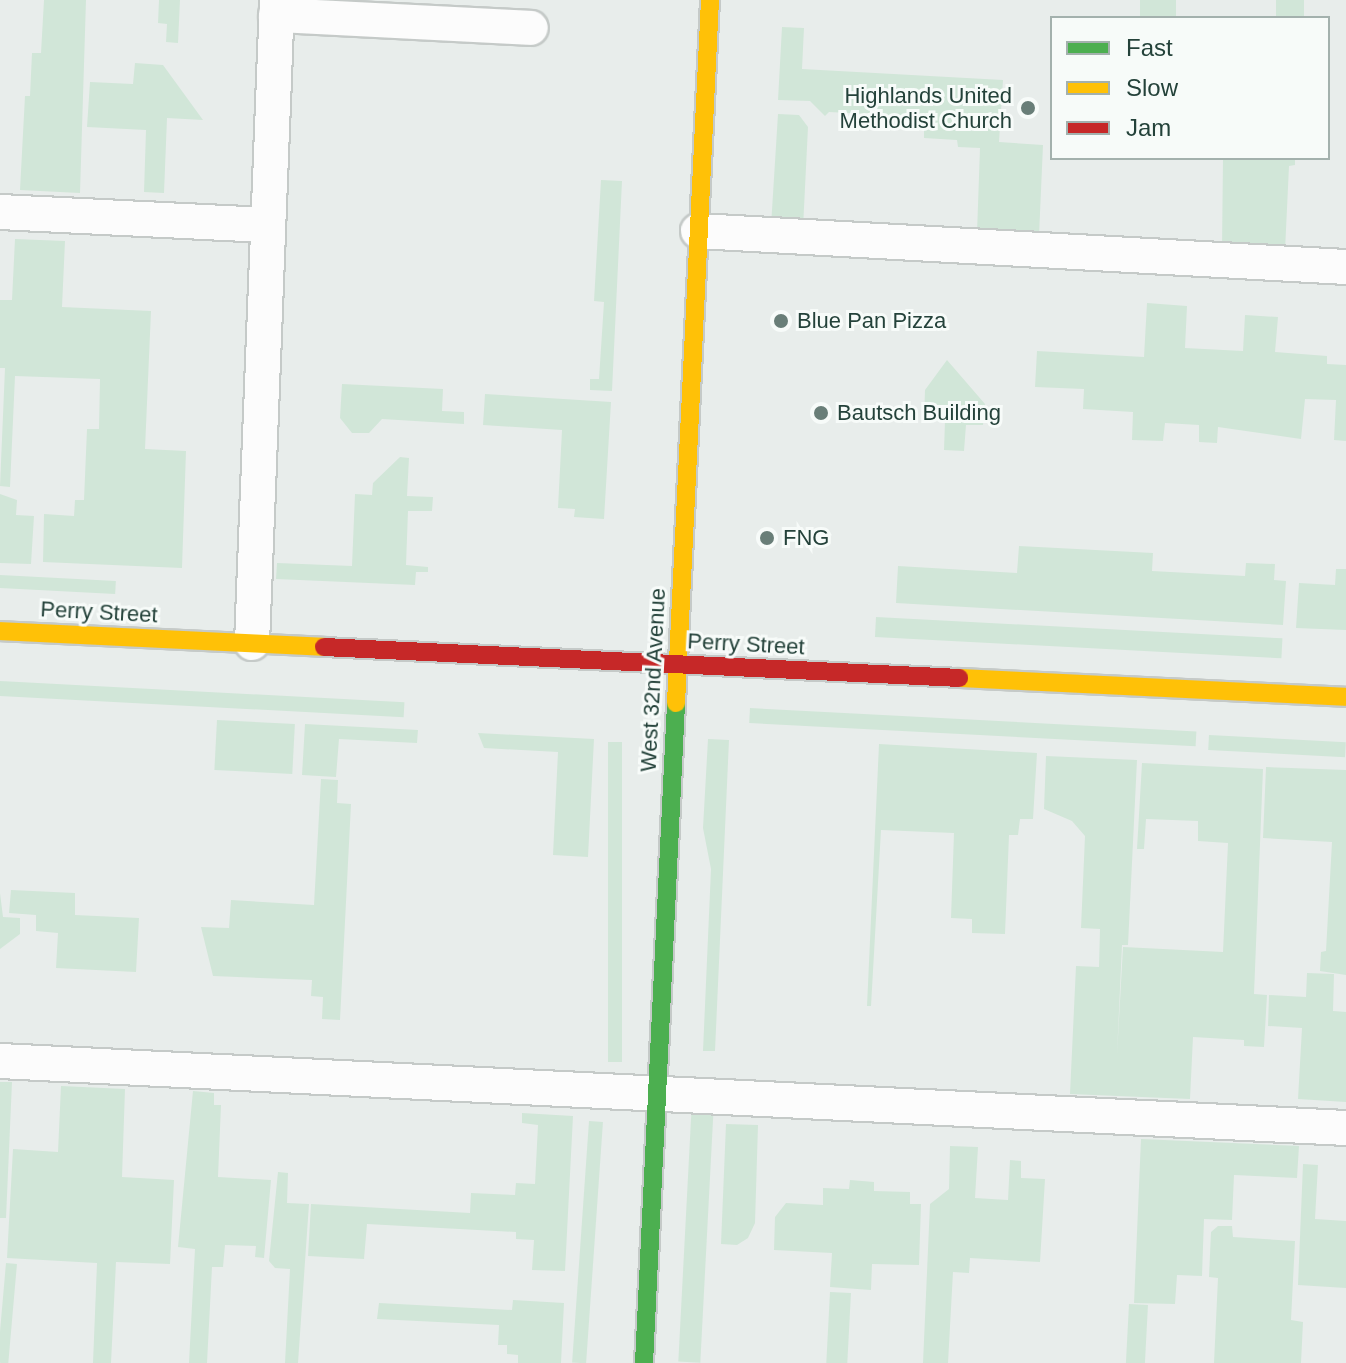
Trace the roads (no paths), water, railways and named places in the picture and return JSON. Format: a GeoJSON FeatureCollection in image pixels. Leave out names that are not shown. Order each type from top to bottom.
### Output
{"type":"FeatureCollection","features":[{"type":"Feature","properties":{"kind":"street","name":"West 32nd Avenue"},"geometry":{"type":"LineString","coordinates":[[644,1363],[710,0]]}},
{"type":"Feature","properties":{"kind":"street","name":"Perry Street"},"geometry":{"type":"LineString","coordinates":[[0,631],[1346,697]]}},
{"type":"Feature","properties":{"kind":"lane"},"geometry":{"type":"LineString","coordinates":[[252,643],[277,7],[531,28]]}},
{"type":"Feature","properties":{"kind":"lane"},"geometry":{"type":"LineString","coordinates":[[0,212],[268,225]]}},
{"type":"Feature","properties":{"kind":"lane"},"geometry":{"type":"LineString","coordinates":[[698,231],[1346,267]]}},
{"type":"Feature","properties":{"kind":"lane"},"geometry":{"type":"LineString","coordinates":[[0,1061],[657,1091],[1346,1128]]}},
{"type":"Feature","properties":{"kind":"place","name":"Highlands United Methodist Church"},"geometry":{"type":"Point","coordinates":[1028,108]}},
{"type":"Feature","properties":{"kind":"place","name":"Blue Pan Pizza"},"geometry":{"type":"Point","coordinates":[781,321]}},
{"type":"Feature","properties":{"kind":"place","name":"Bautsch Building"},"geometry":{"type":"Point","coordinates":[821,413]}},
{"type":"Feature","properties":{"kind":"place","name":"FNG"},"geometry":{"type":"Point","coordinates":[767,538]}}]}
